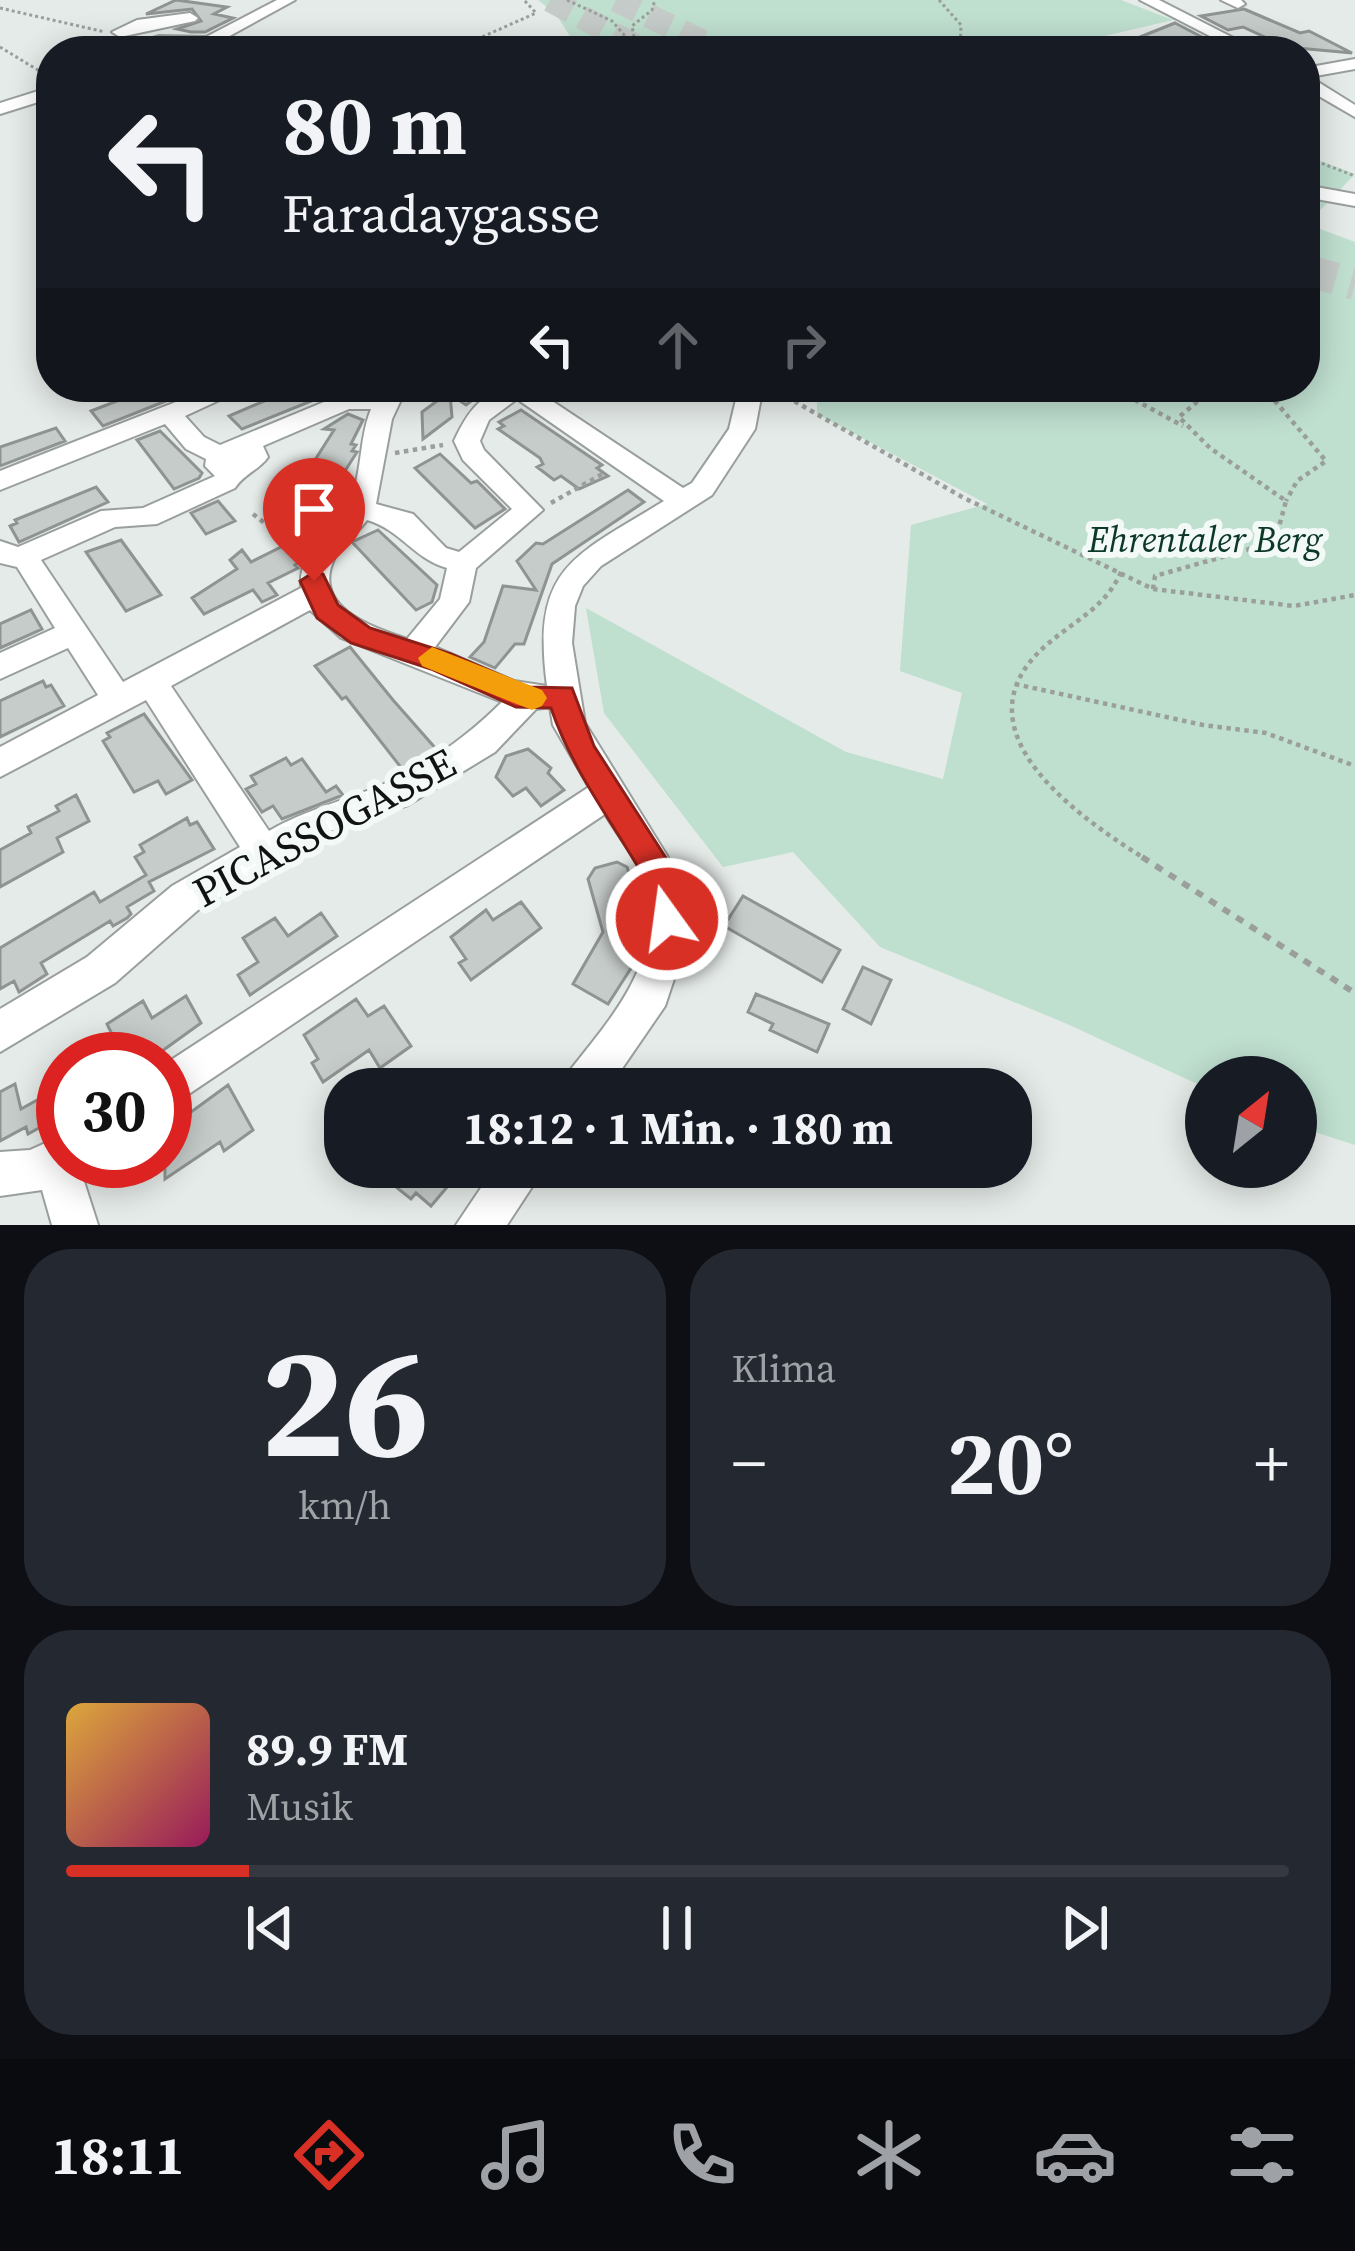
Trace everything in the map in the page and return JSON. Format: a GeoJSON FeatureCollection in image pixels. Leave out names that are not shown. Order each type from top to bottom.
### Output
{"type":"FeatureCollection","features":[{"type":"Feature","properties":{"kind":"street"},"geometry":{"type":"LineString","coordinates":[[218,36],[288,0]]}},
{"type":"Feature","properties":{"kind":"street"},"geometry":{"type":"LineString","coordinates":[[1127,0],[1147,0],[1220,36]]}},
{"type":"Feature","properties":{"kind":"street"},"geometry":{"type":"LineString","coordinates":[[129,36],[137,25],[190,18]]}},
{"type":"Feature","properties":{"kind":"street"},"geometry":{"type":"LineString","coordinates":[[1320,73],[1355,64]]}},
{"type":"Feature","properties":{"kind":"street"},"geometry":{"type":"LineString","coordinates":[[1320,88],[1355,112]]}},
{"type":"Feature","properties":{"kind":"street"},"geometry":{"type":"LineString","coordinates":[[0,109],[36,97]]}},
{"type":"Feature","properties":{"kind":"street"},"geometry":{"type":"LineString","coordinates":[[1320,194],[1355,200]]}},
{"type":"Feature","properties":{"kind":"street"},"geometry":{"type":"LineString","coordinates":[[0,481],[199,402]]}},
{"type":"Feature","properties":{"kind":"street"},"geometry":{"type":"LineString","coordinates":[[170,414],[195,443],[225,464],[255,457],[249,442],[345,402]]}},
{"type":"Feature","properties":{"kind":"street"},"geometry":{"type":"LineString","coordinates":[[387,402],[369,458],[360,509],[326,545],[317,563],[315,594],[327,611],[361,636],[544,697],[669,889],[665,950],[644,1006],[598,1068]]}},
{"type":"Feature","properties":{"kind":"street"},"geometry":{"type":"LineString","coordinates":[[414,652],[454,602],[463,563],[529,510],[472,454],[466,442],[478,416],[496,402]]}},
{"type":"Feature","properties":{"kind":"street"},"geometry":{"type":"LineString","coordinates":[[537,402],[686,503]]}},
{"type":"Feature","properties":{"kind":"street"},"geometry":{"type":"LineString","coordinates":[[544,697],[560,606],[571,580],[614,543],[686,503],[723,462],[742,429],[748,402]]}},
{"type":"Feature","properties":{"kind":"street"},"geometry":{"type":"LineString","coordinates":[[117,699],[12,554],[111,518],[147,518],[226,482],[225,464]]}},
{"type":"Feature","properties":{"kind":"street"},"geometry":{"type":"LineString","coordinates":[[360,509],[404,521],[436,555],[463,563]]}},
{"type":"Feature","properties":{"kind":"street"},"geometry":{"type":"LineString","coordinates":[[0,763],[315,594]]}},
{"type":"Feature","properties":{"kind":"street"},"geometry":{"type":"LineString","coordinates":[[0,667],[72,633]]}},
{"type":"Feature","properties":{"kind":"street"},"geometry":{"type":"LineString","coordinates":[[150,680],[262,852]]}},
{"type":"Feature","properties":{"kind":"street","name":"PICASSOGASSE"},"geometry":{"type":"LineString","coordinates":[[0,1031],[101,970],[185,898],[320,820],[396,795],[483,742],[544,697]]}},
{"type":"Feature","properties":{"kind":"street"},"geometry":{"type":"LineString","coordinates":[[192,1071],[609,792]]}},
{"type":"Feature","properties":{"kind":"street"},"geometry":{"type":"LineString","coordinates":[[0,1174],[36,1171]]}},
{"type":"Feature","properties":{"kind":"street"},"geometry":{"type":"LineString","coordinates":[[66,1188],[75,1225]]}},
{"type":"Feature","properties":{"kind":"street"},"geometry":{"type":"LineString","coordinates":[[479,1225],[507,1188]]}},
{"type":"Feature","properties":{"kind":"path"},"geometry":{"type":"LineString","coordinates":[[489,36],[536,13],[524,0]]}},
{"type":"Feature","properties":{"kind":"path"},"geometry":{"type":"LineString","coordinates":[[566,0],[612,21],[625,36]]}},
{"type":"Feature","properties":{"kind":"path"},"geometry":{"type":"LineString","coordinates":[[634,36],[632,26],[652,10],[655,0]]}},
{"type":"Feature","properties":{"kind":"path"},"geometry":{"type":"LineString","coordinates":[[940,0],[961,25],[961,36]]}},
{"type":"Feature","properties":{"kind":"path"},"geometry":{"type":"LineString","coordinates":[[0,8],[99,36]]}},
{"type":"Feature","properties":{"kind":"path"},"geometry":{"type":"LineString","coordinates":[[0,46],[36,68]]}},
{"type":"Feature","properties":{"kind":"path"},"geometry":{"type":"LineString","coordinates":[[1320,163],[1355,176]]}},
{"type":"Feature","properties":{"kind":"path"},"geometry":{"type":"LineString","coordinates":[[796,402],[964,498],[1153,589],[1294,606],[1355,595]]}},
{"type":"Feature","properties":{"kind":"path"},"geometry":{"type":"LineString","coordinates":[[1139,402],[1183,426],[1286,501]]}},
{"type":"Feature","properties":{"kind":"path"},"geometry":{"type":"LineString","coordinates":[[1183,426],[1179,417],[1196,402]]}},
{"type":"Feature","properties":{"kind":"path"},"geometry":{"type":"LineString","coordinates":[[1153,589],[1155,576],[1247,550],[1276,534],[1297,481],[1326,461],[1276,402]]}},
{"type":"Feature","properties":{"kind":"path"},"geometry":{"type":"LineString","coordinates":[[369,458],[466,442]]}},
{"type":"Feature","properties":{"kind":"path"},"geometry":{"type":"LineString","coordinates":[[529,510],[539,509],[624,461]]}},
{"type":"Feature","properties":{"kind":"path"},"geometry":{"type":"LineString","coordinates":[[253,514],[267,525],[326,545]]}},
{"type":"Feature","properties":{"kind":"path"},"geometry":{"type":"LineString","coordinates":[[1121,572],[1118,587],[1104,602],[1046,641],[1015,684],[1014,718],[1028,758],[1057,795],[1098,828],[1355,993]]}},
{"type":"Feature","properties":{"kind":"path"},"geometry":{"type":"LineString","coordinates":[[1015,684],[1203,725],[1266,733],[1355,766]]}},
{"type":"Feature","properties":{"kind":"green space"},"geometry":{"type":"Polygon","coordinates":[[[538,0],[1121,0],[1173,20],[1105,36],[570,36],[556,14],[538,0]]]}},
{"type":"Feature","properties":{"kind":"green space"},"geometry":{"type":"Polygon","coordinates":[[[1320,161],[1355,174],[1320,210],[1320,161]]]}},
{"type":"Feature","properties":{"kind":"green space","name":"Ehrentaler Berg"},"geometry":{"type":"Polygon","coordinates":[[[1320,229],[1355,242],[1355,1145],[1317,1133],[1317,1056],[1185,1056],[1185,1078],[880,947],[793,852],[723,867],[604,713],[586,608],[846,752],[943,779],[962,693],[900,671],[911,525],[987,504],[817,414],[817,402],[1320,402],[1320,229]]]}},
{"type":"Feature","properties":{"kind":"building"},"geometry":{"type":"Polygon","coordinates":[[[176,0],[227,7],[214,14],[233,18],[205,32],[191,32],[177,29],[201,21],[192,9],[146,14],[176,0]]]}},
{"type":"Feature","properties":{"kind":"building"},"geometry":{"type":"Polygon","coordinates":[[[1244,9],[1319,36],[1262,36],[1243,27],[1228,30],[1201,16],[1244,9]]]}},
{"type":"Feature","properties":{"kind":"building"},"geometry":{"type":"Polygon","coordinates":[[[1175,23],[1200,36],[1142,36],[1175,23]]]}},
{"type":"Feature","properties":{"kind":"building"},"geometry":{"type":"Polygon","coordinates":[[[1320,37],[1352,53],[1320,50],[1320,37]]]}},
{"type":"Feature","properties":{"kind":"building"},"geometry":{"type":"Polygon","coordinates":[[[114,402],[163,402],[103,426],[91,411],[114,402]]]}},
{"type":"Feature","properties":{"kind":"building"},"geometry":{"type":"Polygon","coordinates":[[[262,402],[309,402],[242,429],[229,416],[262,402]]]}},
{"type":"Feature","properties":{"kind":"building"},"geometry":{"type":"Polygon","coordinates":[[[436,402],[451,402],[452,417],[423,439],[422,412],[436,402]]]}},
{"type":"Feature","properties":{"kind":"building"},"geometry":{"type":"Polygon","coordinates":[[[521,410],[602,465],[597,468],[608,476],[579,489],[561,476],[554,480],[537,467],[543,464],[540,458],[498,429],[504,426],[499,422],[521,410]]]}},
{"type":"Feature","properties":{"kind":"building"},"geometry":{"type":"Polygon","coordinates":[[[348,414],[363,420],[351,444],[357,452],[343,474],[313,470],[334,430],[324,429],[348,414]]]}},
{"type":"Feature","properties":{"kind":"building"},"geometry":{"type":"Polygon","coordinates":[[[56,428],[65,441],[0,466],[0,447],[56,428]]]}},
{"type":"Feature","properties":{"kind":"building"},"geometry":{"type":"Polygon","coordinates":[[[160,431],[202,473],[199,478],[174,489],[137,440],[160,431]]]}},
{"type":"Feature","properties":{"kind":"building"},"geometry":{"type":"Polygon","coordinates":[[[440,454],[505,509],[475,528],[415,468],[440,454]]]}},
{"type":"Feature","properties":{"kind":"building"},"geometry":{"type":"Polygon","coordinates":[[[317,485],[345,489],[327,521],[296,517],[317,485]]]}},
{"type":"Feature","properties":{"kind":"building"},"geometry":{"type":"Polygon","coordinates":[[[96,487],[108,502],[19,542],[10,526],[15,520],[96,487]]]}},
{"type":"Feature","properties":{"kind":"building"},"geometry":{"type":"Polygon","coordinates":[[[628,490],[644,502],[552,564],[524,644],[515,644],[495,668],[470,657],[484,642],[503,586],[536,590],[517,561],[536,543],[543,544],[628,490]]]}},
{"type":"Feature","properties":{"kind":"building"},"geometry":{"type":"Polygon","coordinates":[[[218,501],[235,521],[206,534],[191,513],[218,501]]]}},
{"type":"Feature","properties":{"kind":"building"},"geometry":{"type":"Polygon","coordinates":[[[378,530],[437,585],[432,602],[416,610],[352,542],[378,530]]]}},
{"type":"Feature","properties":{"kind":"building"},"geometry":{"type":"Polygon","coordinates":[[[121,540],[161,595],[126,611],[86,552],[121,540]]]}},
{"type":"Feature","properties":{"kind":"building"},"geometry":{"type":"Polygon","coordinates":[[[285,545],[300,562],[295,565],[298,568],[268,583],[277,595],[262,602],[253,590],[204,614],[192,598],[237,569],[230,560],[242,550],[251,562],[285,545]]]}},
{"type":"Feature","properties":{"kind":"building"},"geometry":{"type":"Polygon","coordinates":[[[31,610],[42,629],[0,648],[0,624],[31,610]]]}},
{"type":"Feature","properties":{"kind":"building"},"geometry":{"type":"Polygon","coordinates":[[[350,647],[437,750],[403,770],[346,697],[342,699],[315,666],[350,647]]]}},
{"type":"Feature","properties":{"kind":"building"},"geometry":{"type":"Polygon","coordinates":[[[43,681],[64,706],[0,737],[0,701],[43,681]]]}},
{"type":"Feature","properties":{"kind":"building"},"geometry":{"type":"Polygon","coordinates":[[[144,714],[192,780],[166,794],[158,781],[134,792],[103,741],[110,737],[107,733],[144,714]]]}},
{"type":"Feature","properties":{"kind":"building"},"geometry":{"type":"Polygon","coordinates":[[[528,749],[551,768],[548,773],[564,790],[541,806],[526,788],[513,796],[496,777],[506,756],[528,749]]]}},
{"type":"Feature","properties":{"kind":"building"},"geometry":{"type":"Polygon","coordinates":[[[286,758],[291,765],[302,759],[326,792],[336,786],[343,795],[282,819],[273,806],[262,812],[246,789],[256,784],[251,776],[286,758]]]}},
{"type":"Feature","properties":{"kind":"building"},"geometry":{"type":"Polygon","coordinates":[[[76,795],[89,821],[57,838],[63,852],[0,887],[0,850],[31,833],[28,827],[59,811],[56,806],[76,795]]]}},
{"type":"Feature","properties":{"kind":"building"},"geometry":{"type":"Polygon","coordinates":[[[187,818],[190,825],[197,822],[214,849],[149,882],[154,891],[127,907],[131,914],[127,918],[113,926],[110,921],[41,963],[47,974],[19,992],[14,981],[0,989],[0,948],[94,892],[100,902],[146,875],[135,857],[144,852],[140,845],[187,818]]]}},
{"type":"Feature","properties":{"kind":"building"},"geometry":{"type":"Polygon","coordinates":[[[617,862],[627,867],[646,920],[637,923],[628,962],[633,965],[608,1004],[573,984],[603,932],[588,879],[595,868],[617,862]]]}},
{"type":"Feature","properties":{"kind":"building"},"geometry":{"type":"Polygon","coordinates":[[[743,896],[840,950],[822,982],[724,926],[743,896]]]}},
{"type":"Feature","properties":{"kind":"building"},"geometry":{"type":"Polygon","coordinates":[[[521,902],[541,928],[471,980],[459,963],[466,959],[451,937],[486,910],[493,920],[521,902]]]}},
{"type":"Feature","properties":{"kind":"building"},"geometry":{"type":"Polygon","coordinates":[[[321,913],[337,936],[250,995],[238,975],[258,962],[243,938],[275,918],[288,936],[321,913]]]}},
{"type":"Feature","properties":{"kind":"building"},"geometry":{"type":"Polygon","coordinates":[[[863,967],[891,980],[871,1024],[843,1009],[863,967]]]}},
{"type":"Feature","properties":{"kind":"building"},"geometry":{"type":"Polygon","coordinates":[[[756,994],[829,1024],[817,1052],[770,1030],[773,1024],[748,1012],[756,994]]]}},
{"type":"Feature","properties":{"kind":"building"},"geometry":{"type":"Polygon","coordinates":[[[186,996],[201,1023],[188,1032],[111,1032],[107,1024],[143,1001],[152,1018],[186,996]]]}},
{"type":"Feature","properties":{"kind":"building"},"geometry":{"type":"Polygon","coordinates":[[[356,999],[368,1016],[384,1006],[411,1046],[380,1068],[369,1050],[343,1068],[324,1068],[323,1082],[312,1063],[318,1059],[304,1035],[356,999]]]}},
{"type":"Feature","properties":{"kind":"building"},"geometry":{"type":"Polygon","coordinates":[[[15,1084],[21,1109],[36,1101],[36,1130],[28,1134],[26,1127],[0,1141],[0,1092],[15,1084]]]}},
{"type":"Feature","properties":{"kind":"building"},"geometry":{"type":"Polygon","coordinates":[[[228,1085],[253,1130],[224,1151],[220,1142],[192,1161],[192,1111],[228,1085]]]}},
{"type":"Feature","properties":{"kind":"building"},"geometry":{"type":"Polygon","coordinates":[[[397,1188],[446,1188],[431,1206],[416,1193],[411,1199],[397,1188]]]}},
{"type":"Feature","properties":{"kind":"tunnel"},"geometry":{"type":"LineString","coordinates":[[550,0],[617,36]]}},
{"type":"Feature","properties":{"kind":"tunnel"},"geometry":{"type":"LineString","coordinates":[[616,0],[691,36]]}},
{"type":"Feature","properties":{"kind":"tunnel"},"geometry":{"type":"LineString","coordinates":[[1320,274],[1355,284]]}},
{"type":"Feature","properties":{"kind":"slow traffic"},"geometry":{"type":"LineString","coordinates":[[432,658],[532,698]]}},
{"type":"Feature","properties":{"kind":"route"},"geometry":{"type":"LineString","coordinates":[[314,581],[315,594],[327,611],[361,636],[441,661],[526,699],[561,696],[581,751],[669,889],[667,919]]}}]}
